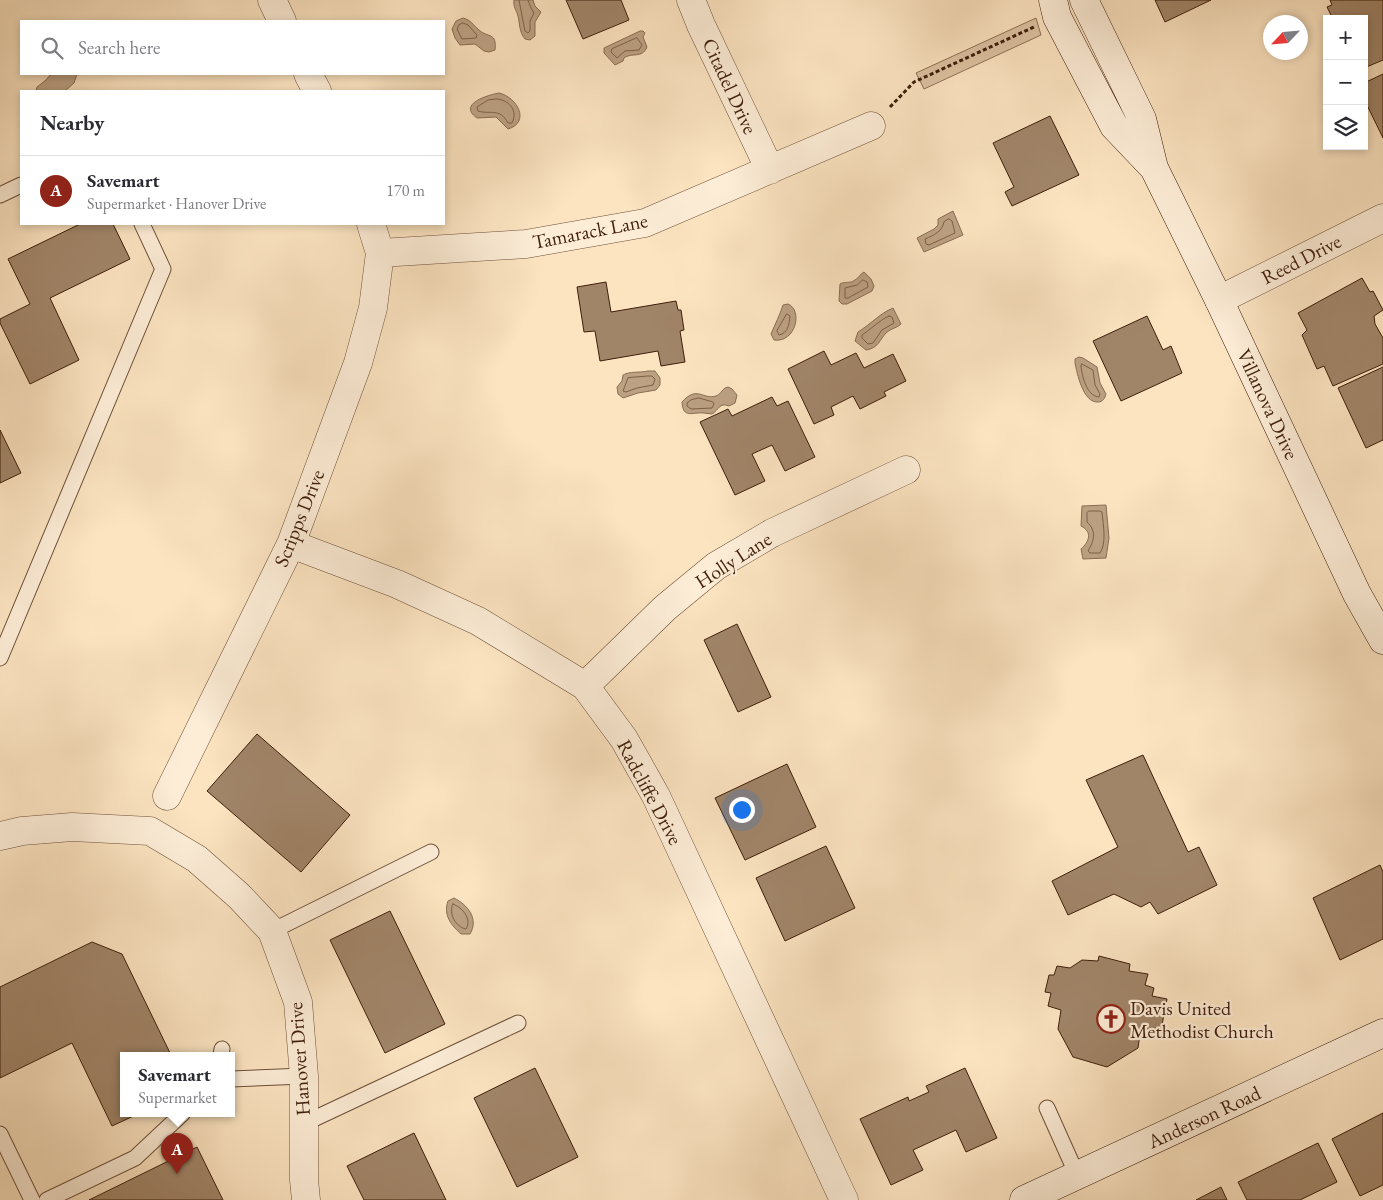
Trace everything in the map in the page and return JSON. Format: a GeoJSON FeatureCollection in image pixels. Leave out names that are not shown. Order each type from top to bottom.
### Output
{"type":"FeatureCollection","features":[{"type":"Feature","properties":{"kind":"street"},"geometry":{"type":"LineString","coordinates":[[272,0],[282,20]]}},
{"type":"Feature","properties":{"kind":"street","name":"Citadel Drive"},"geometry":{"type":"LineString","coordinates":[[691,0],[770,170]]}},
{"type":"Feature","properties":{"kind":"street","name":"Villanova Drive"},"geometry":{"type":"LineString","coordinates":[[1084,0],[1142,119],[1154,168],[1219,300],[1357,594],[1383,640]]}},
{"type":"Feature","properties":{"kind":"street","name":"Villanova Drive"},"geometry":{"type":"LineString","coordinates":[[1055,8],[1114,126],[1154,168]]}},
{"type":"Feature","properties":{"kind":"street"},"geometry":{"type":"LineString","coordinates":[[309,75],[316,90]]}},
{"type":"Feature","properties":{"kind":"street","name":"Tamarack Lane"},"geometry":{"type":"LineString","coordinates":[[380,253],[526,244],[645,223],[871,126]]}},
{"type":"Feature","properties":{"kind":"street","name":"Reed Drive"},"geometry":{"type":"LineString","coordinates":[[1219,300],[1383,218]]}},
{"type":"Feature","properties":{"kind":"street","name":"Scripps Drive"},"geometry":{"type":"LineString","coordinates":[[166,796],[291,544],[358,363],[374,308],[380,253],[371,225]]}},
{"type":"Feature","properties":{"kind":"street","name":"Holly Lane"},"geometry":{"type":"LineString","coordinates":[[585,686],[665,608],[716,566],[772,533],[906,470]]}},
{"type":"Feature","properties":{"kind":"street","name":"Radcliffe Drive"},"geometry":{"type":"LineString","coordinates":[[291,544],[397,584],[478,621],[585,686],[624,739],[656,796],[844,1200]]}},
{"type":"Feature","properties":{"kind":"street","name":"Hanover Drive"},"geometry":{"type":"LineString","coordinates":[[0,836],[22,831],[72,827],[150,831],[197,860],[239,896],[272,931],[298,1002],[304,1076],[304,1180],[306,1200]]}},
{"type":"Feature","properties":{"kind":"street","name":"Anderson Road"},"geometry":{"type":"LineString","coordinates":[[1024,1200],[1383,1033]]}},
{"type":"Feature","properties":{"kind":"lane"},"geometry":{"type":"LineString","coordinates":[[0,195],[20,185]]}},
{"type":"Feature","properties":{"kind":"lane"},"geometry":{"type":"LineString","coordinates":[[0,658],[163,269],[142,225]]}},
{"type":"Feature","properties":{"kind":"lane"},"geometry":{"type":"LineString","coordinates":[[272,931],[431,852]]}},
{"type":"Feature","properties":{"kind":"lane"},"geometry":{"type":"LineString","coordinates":[[305,1123],[518,1022]]}},
{"type":"Feature","properties":{"kind":"lane"},"geometry":{"type":"LineString","coordinates":[[235,1079],[304,1076]]}},
{"type":"Feature","properties":{"kind":"lane"},"geometry":{"type":"LineString","coordinates":[[1047,1108],[1077,1176]]}},
{"type":"Feature","properties":{"kind":"lane"},"geometry":{"type":"LineString","coordinates":[[47,1200],[135,1158],[179,1117]]}},
{"type":"Feature","properties":{"kind":"lane"},"geometry":{"type":"LineString","coordinates":[[0,1134],[32,1200]]}},
{"type":"Feature","properties":{"kind":"path"},"geometry":{"type":"LineString","coordinates":[[871,126],[914,82],[1055,8]]}},
{"type":"Feature","properties":{"kind":"shaded area"},"geometry":{"type":"Polygon","coordinates":[[[1036,18],[1041,35],[924,89],[916,73],[1036,18]]]}},
{"type":"Feature","properties":{"kind":"water"},"geometry":{"type":"Polygon","coordinates":[[[514,0],[533,0],[535,6],[541,12],[535,22],[535,36],[530,40],[525,39],[522,34],[514,0]]]}},
{"type":"Feature","properties":{"kind":"water"},"geometry":{"type":"Polygon","coordinates":[[[463,18],[495,40],[495,50],[484,51],[475,44],[460,45],[452,29],[456,21],[463,18]]]}},
{"type":"Feature","properties":{"kind":"water"},"geometry":{"type":"Polygon","coordinates":[[[640,31],[645,33],[643,37],[647,47],[645,51],[640,54],[627,56],[623,61],[615,65],[604,53],[604,48],[640,31]]]}},
{"type":"Feature","properties":{"kind":"water"},"geometry":{"type":"Polygon","coordinates":[[[50,75],[77,75],[74,83],[66,90],[36,90],[37,87],[50,75]]]}},
{"type":"Feature","properties":{"kind":"water"},"geometry":{"type":"Polygon","coordinates":[[[499,93],[511,99],[519,110],[519,121],[515,126],[508,129],[496,117],[477,118],[470,108],[476,101],[499,93]]]}},
{"type":"Feature","properties":{"kind":"water"},"geometry":{"type":"Polygon","coordinates":[[[953,211],[963,235],[924,252],[917,238],[934,229],[938,225],[938,219],[953,211]]]}},
{"type":"Feature","properties":{"kind":"water"},"geometry":{"type":"Polygon","coordinates":[[[864,272],[871,279],[874,286],[872,291],[847,304],[842,304],[839,301],[840,284],[853,281],[864,272]]]}},
{"type":"Feature","properties":{"kind":"water"},"geometry":{"type":"Polygon","coordinates":[[[788,304],[793,307],[795,313],[795,325],[788,336],[782,340],[774,340],[771,334],[783,305],[788,304]]]}},
{"type":"Feature","properties":{"kind":"water"},"geometry":{"type":"Polygon","coordinates":[[[893,308],[901,324],[887,332],[876,346],[866,350],[855,341],[858,332],[883,313],[893,308]]]}},
{"type":"Feature","properties":{"kind":"water"},"geometry":{"type":"Polygon","coordinates":[[[1079,357],[1097,367],[1100,383],[1106,394],[1101,401],[1093,401],[1088,398],[1082,387],[1075,363],[1075,359],[1079,357]]]}},
{"type":"Feature","properties":{"kind":"water"},"geometry":{"type":"Polygon","coordinates":[[[655,371],[660,378],[660,385],[656,390],[623,398],[618,394],[617,387],[622,381],[623,375],[655,371]]]}},
{"type":"Feature","properties":{"kind":"water"},"geometry":{"type":"Polygon","coordinates":[[[728,387],[737,395],[735,403],[729,406],[723,405],[712,414],[689,414],[684,411],[682,402],[692,394],[711,397],[719,395],[728,387]]]}},
{"type":"Feature","properties":{"kind":"water"},"geometry":{"type":"Polygon","coordinates":[[[1106,505],[1109,538],[1106,558],[1083,559],[1081,549],[1088,540],[1088,534],[1085,528],[1081,526],[1082,506],[1106,505]]]}},
{"type":"Feature","properties":{"kind":"water"},"geometry":{"type":"Polygon","coordinates":[[[454,898],[464,904],[471,913],[473,923],[470,934],[461,934],[447,915],[448,901],[454,898]]]}},
{"type":"Feature","properties":{"kind":"building"},"geometry":{"type":"Polygon","coordinates":[[[566,0],[621,0],[629,20],[583,39],[566,0]]]}},
{"type":"Feature","properties":{"kind":"building"},"geometry":{"type":"Polygon","coordinates":[[[1155,0],[1211,0],[1165,22],[1155,0]]]}},
{"type":"Feature","properties":{"kind":"building"},"geometry":{"type":"Polygon","coordinates":[[[1330,0],[1383,0],[1383,60],[1368,66],[1368,15],[1331,15],[1327,7],[1332,5],[1330,0]]]}},
{"type":"Feature","properties":{"kind":"building"},"geometry":{"type":"Polygon","coordinates":[[[1383,74],[1383,138],[1368,107],[1368,81],[1383,74]]]}},
{"type":"Feature","properties":{"kind":"building"},"geometry":{"type":"Polygon","coordinates":[[[1050,116],[1079,175],[1012,206],[1005,192],[1014,187],[993,143],[1050,116]]]}},
{"type":"Feature","properties":{"kind":"building"},"geometry":{"type":"Polygon","coordinates":[[[78,225],[113,225],[130,259],[50,298],[79,360],[30,384],[0,323],[0,319],[30,304],[8,259],[78,225]]]}},
{"type":"Feature","properties":{"kind":"building"},"geometry":{"type":"Polygon","coordinates":[[[1362,278],[1370,292],[1373,291],[1383,310],[1374,316],[1375,324],[1383,338],[1383,364],[1333,386],[1324,366],[1317,369],[1302,335],[1307,330],[1298,313],[1362,278]]]}},
{"type":"Feature","properties":{"kind":"building"},"geometry":{"type":"Polygon","coordinates":[[[606,282],[611,312],[676,301],[678,310],[681,310],[684,330],[680,331],[685,362],[661,366],[658,351],[600,361],[595,331],[584,332],[577,287],[606,282]]]}},
{"type":"Feature","properties":{"kind":"building"},"geometry":{"type":"Polygon","coordinates":[[[1147,316],[1163,350],[1171,346],[1182,373],[1121,401],[1093,341],[1147,316]]]}},
{"type":"Feature","properties":{"kind":"building"},"geometry":{"type":"Polygon","coordinates":[[[824,351],[831,365],[856,353],[864,368],[893,354],[906,381],[884,392],[886,396],[860,409],[853,396],[831,407],[834,415],[814,424],[788,369],[824,351]]]}},
{"type":"Feature","properties":{"kind":"building"},"geometry":{"type":"Polygon","coordinates":[[[1383,367],[1383,440],[1366,448],[1338,388],[1383,367]]]}},
{"type":"Feature","properties":{"kind":"building"},"geometry":{"type":"Polygon","coordinates":[[[772,397],[777,406],[788,401],[815,457],[785,471],[772,445],[752,454],[765,481],[735,495],[700,422],[728,409],[732,416],[772,397]]]}},
{"type":"Feature","properties":{"kind":"building"},"geometry":{"type":"Polygon","coordinates":[[[0,430],[21,473],[0,483],[0,430]]]}},
{"type":"Feature","properties":{"kind":"building"},"geometry":{"type":"Polygon","coordinates":[[[737,624],[771,697],[738,712],[704,640],[737,624]]]}},
{"type":"Feature","properties":{"kind":"building"},"geometry":{"type":"Polygon","coordinates":[[[257,734],[350,815],[301,872],[207,791],[257,734]]]}},
{"type":"Feature","properties":{"kind":"building"},"geometry":{"type":"Polygon","coordinates":[[[1143,755],[1188,852],[1199,847],[1217,885],[1158,914],[1150,902],[1141,907],[1114,894],[1068,915],[1052,881],[1118,847],[1086,780],[1143,755]]]}},
{"type":"Feature","properties":{"kind":"building"},"geometry":{"type":"Polygon","coordinates":[[[787,764],[816,827],[745,860],[715,798],[787,764]]]}},
{"type":"Feature","properties":{"kind":"building"},"geometry":{"type":"Polygon","coordinates":[[[826,846],[855,908],[785,941],[756,878],[826,846]]]}},
{"type":"Feature","properties":{"kind":"building"},"geometry":{"type":"Polygon","coordinates":[[[1380,865],[1383,872],[1383,939],[1340,960],[1313,898],[1380,865]]]}},
{"type":"Feature","properties":{"kind":"building"},"geometry":{"type":"Polygon","coordinates":[[[390,911],[445,1024],[385,1053],[330,940],[390,911]]]}},
{"type":"Feature","properties":{"kind":"building"},"geometry":{"type":"Polygon","coordinates":[[[92,942],[122,954],[170,1052],[120,1052],[120,1117],[131,1117],[112,1126],[72,1043],[0,1078],[0,987],[92,942]]]}},
{"type":"Feature","properties":{"kind":"building","name":"Davis United Methodist Church"},"geometry":{"type":"Polygon","coordinates":[[[1099,956],[1130,964],[1129,971],[1148,974],[1145,985],[1154,988],[1152,996],[1167,999],[1161,1030],[1155,1028],[1154,1036],[1140,1034],[1138,1048],[1107,1067],[1073,1057],[1058,1029],[1061,1010],[1048,1006],[1051,993],[1045,992],[1049,975],[1054,975],[1057,966],[1070,968],[1082,960],[1098,961],[1099,956]]]}},
{"type":"Feature","properties":{"kind":"building"},"geometry":{"type":"Polygon","coordinates":[[[535,1068],[578,1157],[517,1187],[474,1098],[535,1068]]]}},
{"type":"Feature","properties":{"kind":"building"},"geometry":{"type":"Polygon","coordinates":[[[965,1068],[997,1138],[966,1152],[956,1130],[913,1150],[923,1170],[891,1185],[860,1119],[908,1097],[909,1101],[929,1092],[926,1086],[965,1068]]]}},
{"type":"Feature","properties":{"kind":"building"},"geometry":{"type":"Polygon","coordinates":[[[1383,1113],[1383,1185],[1360,1196],[1332,1139],[1383,1113]]]}},
{"type":"Feature","properties":{"kind":"building"},"geometry":{"type":"Polygon","coordinates":[[[414,1133],[446,1200],[364,1200],[347,1166],[414,1133]]]}},
{"type":"Feature","properties":{"kind":"building"},"geometry":{"type":"Polygon","coordinates":[[[1318,1143],[1337,1182],[1300,1200],[1247,1200],[1238,1182],[1318,1143]]]}},
{"type":"Feature","properties":{"kind":"building"},"geometry":{"type":"Polygon","coordinates":[[[197,1147],[223,1200],[89,1200],[197,1147]]]}},
{"type":"Feature","properties":{"kind":"building"},"geometry":{"type":"Polygon","coordinates":[[[1221,1187],[1227,1200],[1196,1200],[1221,1187]]]}},
{"type":"Feature","properties":{"kind":"place","name":"Davis United Methodist Church"},"geometry":{"type":"Point","coordinates":[1111,1019]}},
{"type":"Feature","properties":{"kind":"place","name":"Savemart"},"geometry":{"type":"Point","coordinates":[177,1174]}}]}
